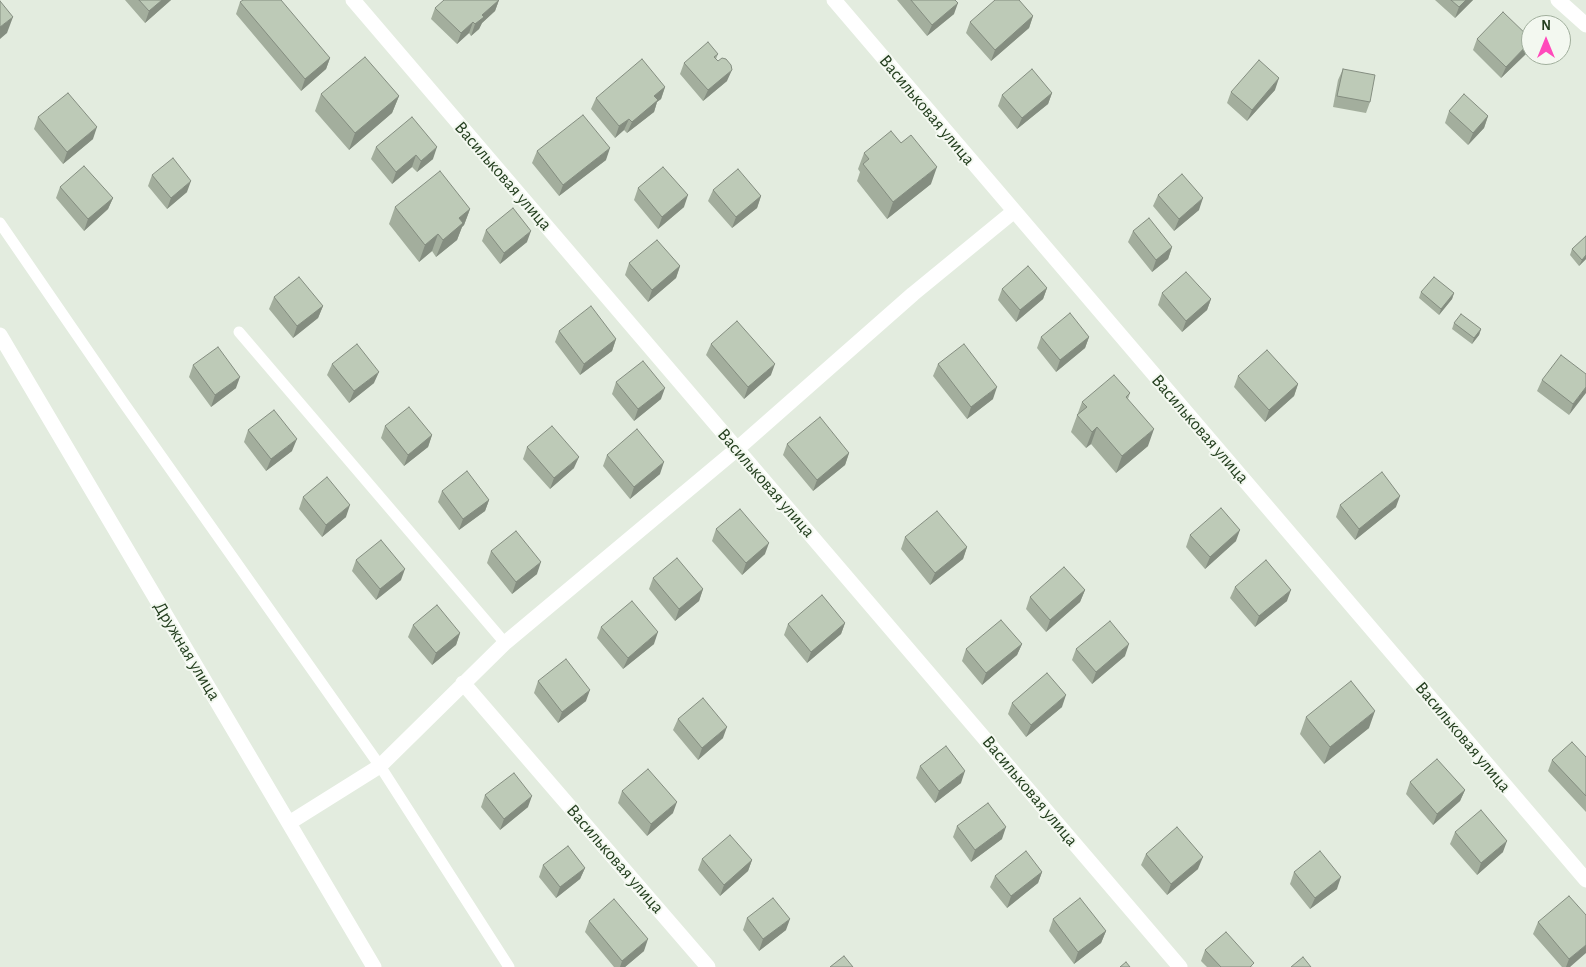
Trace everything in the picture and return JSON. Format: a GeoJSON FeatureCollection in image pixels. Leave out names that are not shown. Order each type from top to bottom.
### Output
{"type":"FeatureCollection","features":[{"type":"Feature","properties":{"kind":"street","name":"Васильковая улица"},"geometry":{"type":"LineString","coordinates":[[353,0],[1180,967]]}},
{"type":"Feature","properties":{"kind":"street","name":"Васильковая улица"},"geometry":{"type":"LineString","coordinates":[[834,0],[1013,212],[1586,880]]}},
{"type":"Feature","properties":{"kind":"street"},"geometry":{"type":"LineString","coordinates":[[1558,0],[1586,25]]}},
{"type":"Feature","properties":{"kind":"street"},"geometry":{"type":"LineString","coordinates":[[289,823],[380,766],[505,643],[737,449],[913,294],[1013,212]]}},
{"type":"Feature","properties":{"kind":"street","name":"Дружная улица"},"geometry":{"type":"LineString","coordinates":[[0,335],[374,967]]}},
{"type":"Feature","properties":{"kind":"street","name":"Васильковая улица"},"geometry":{"type":"LineString","coordinates":[[463,683],[708,967]]}},
{"type":"Feature","properties":{"kind":"lane"},"geometry":{"type":"LineString","coordinates":[[0,223],[123,402],[380,766],[509,967]]}},
{"type":"Feature","properties":{"kind":"lane"},"geometry":{"type":"LineString","coordinates":[[239,332],[505,643]]}},
{"type":"Feature","properties":{"kind":"building"},"geometry":{"type":"Polygon","coordinates":[[[139,0],[162,0],[149,11],[139,0]]]}},
{"type":"Feature","properties":{"kind":"building"},"geometry":{"type":"Polygon","coordinates":[[[243,0],[281,0],[330,58],[305,79],[240,2],[243,0]]]}},
{"type":"Feature","properties":{"kind":"building"},"geometry":{"type":"Polygon","coordinates":[[[444,0],[499,0],[482,15],[484,17],[475,24],[473,22],[461,33],[435,8],[444,0]]]}},
{"type":"Feature","properties":{"kind":"building"},"geometry":{"type":"Polygon","coordinates":[[[911,0],[955,0],[958,3],[932,25],[911,0]]]}},
{"type":"Feature","properties":{"kind":"building"},"geometry":{"type":"Polygon","coordinates":[[[995,0],[1019,0],[1033,16],[995,50],[970,22],[995,0]]]}},
{"type":"Feature","properties":{"kind":"building"},"geometry":{"type":"Polygon","coordinates":[[[1451,0],[1466,0],[1459,7],[1451,0]]]}},
{"type":"Feature","properties":{"kind":"building"},"geometry":{"type":"Polygon","coordinates":[[[0,1],[13,17],[0,27],[0,1]]]}},
{"type":"Feature","properties":{"kind":"building"},"geometry":{"type":"Polygon","coordinates":[[[1503,12],[1521,29],[1521,51],[1506,67],[1477,39],[1503,12]]]}},
{"type":"Feature","properties":{"kind":"building"},"geometry":{"type":"Polygon","coordinates":[[[708,42],[718,54],[714,57],[718,61],[722,58],[726,59],[731,65],[732,70],[708,90],[684,63],[708,42]]]}},
{"type":"Feature","properties":{"kind":"building"},"geometry":{"type":"Polygon","coordinates":[[[365,57],[399,96],[355,133],[321,94],[365,57]]]}},
{"type":"Feature","properties":{"kind":"building"},"geometry":{"type":"Polygon","coordinates":[[[642,59],[665,87],[654,96],[658,100],[632,122],[629,119],[619,126],[596,98],[642,59]]]}},
{"type":"Feature","properties":{"kind":"building"},"geometry":{"type":"Polygon","coordinates":[[[1259,60],[1279,78],[1252,110],[1231,92],[1259,60]]]}},
{"type":"Feature","properties":{"kind":"building"},"geometry":{"type":"Polygon","coordinates":[[[1032,69],[1052,93],[1022,118],[1002,95],[1032,69]]]}},
{"type":"Feature","properties":{"kind":"building"},"geometry":{"type":"Polygon","coordinates":[[[1343,69],[1375,75],[1370,102],[1337,96],[1343,69]]]}},
{"type":"Feature","properties":{"kind":"building"},"geometry":{"type":"Polygon","coordinates":[[[68,93],[97,127],[67,152],[38,117],[68,93]]]}},
{"type":"Feature","properties":{"kind":"building"},"geometry":{"type":"Polygon","coordinates":[[[1464,94],[1488,116],[1473,133],[1449,111],[1464,94]]]}},
{"type":"Feature","properties":{"kind":"building"},"geometry":{"type":"Polygon","coordinates":[[[583,115],[610,148],[563,185],[537,151],[583,115]]]}},
{"type":"Feature","properties":{"kind":"building"},"geometry":{"type":"Polygon","coordinates":[[[412,117],[437,147],[421,161],[416,155],[396,172],[376,147],[412,117]]]}},
{"type":"Feature","properties":{"kind":"building"},"geometry":{"type":"Polygon","coordinates":[[[891,131],[901,143],[911,135],[937,167],[893,202],[863,164],[869,159],[864,153],[891,131]]]}},
{"type":"Feature","properties":{"kind":"building"},"geometry":{"type":"Polygon","coordinates":[[[173,158],[191,181],[171,198],[152,175],[173,158]]]}},
{"type":"Feature","properties":{"kind":"building"},"geometry":{"type":"Polygon","coordinates":[[[84,166],[113,198],[88,219],[60,187],[84,166]]]}},
{"type":"Feature","properties":{"kind":"building"},"geometry":{"type":"Polygon","coordinates":[[[663,167],[688,195],[662,217],[638,188],[663,167]]]}},
{"type":"Feature","properties":{"kind":"building"},"geometry":{"type":"Polygon","coordinates":[[[738,169],[761,196],[736,217],[713,190],[738,169]]]}},
{"type":"Feature","properties":{"kind":"building"},"geometry":{"type":"Polygon","coordinates":[[[440,171],[470,209],[459,218],[463,223],[443,240],[438,234],[425,245],[395,207],[440,171]]]}},
{"type":"Feature","properties":{"kind":"building"},"geometry":{"type":"Polygon","coordinates":[[[1182,174],[1203,198],[1179,219],[1158,195],[1182,174]]]}},
{"type":"Feature","properties":{"kind":"building"},"geometry":{"type":"Polygon","coordinates":[[[513,208],[531,231],[504,253],[486,230],[513,208]]]}},
{"type":"Feature","properties":{"kind":"building"},"geometry":{"type":"Polygon","coordinates":[[[1149,218],[1172,247],[1156,260],[1133,231],[1149,218]]]}},
{"type":"Feature","properties":{"kind":"building"},"geometry":{"type":"Polygon","coordinates":[[[1586,236],[1586,255],[1582,260],[1572,249],[1586,236]]]}},
{"type":"Feature","properties":{"kind":"building"},"geometry":{"type":"Polygon","coordinates":[[[657,240],[680,266],[652,290],[629,263],[657,240]]]}},
{"type":"Feature","properties":{"kind":"building"},"geometry":{"type":"Polygon","coordinates":[[[1028,266],[1047,288],[1020,310],[1002,289],[1028,266]]]}},
{"type":"Feature","properties":{"kind":"building"},"geometry":{"type":"Polygon","coordinates":[[[1186,272],[1211,299],[1186,321],[1162,293],[1186,272]]]}},
{"type":"Feature","properties":{"kind":"building"},"geometry":{"type":"Polygon","coordinates":[[[299,277],[323,306],[297,326],[274,297],[299,277]]]}},
{"type":"Feature","properties":{"kind":"building"},"geometry":{"type":"Polygon","coordinates":[[[1434,277],[1454,293],[1441,309],[1421,292],[1434,277]]]}},
{"type":"Feature","properties":{"kind":"building"},"geometry":{"type":"Polygon","coordinates":[[[591,306],[616,339],[584,364],[559,331],[591,306]]]}},
{"type":"Feature","properties":{"kind":"building"},"geometry":{"type":"Polygon","coordinates":[[[1070,313],[1089,337],[1060,360],[1041,337],[1070,313]]]}},
{"type":"Feature","properties":{"kind":"building"},"geometry":{"type":"Polygon","coordinates":[[[1461,314],[1481,329],[1474,338],[1454,323],[1461,314]]]}},
{"type":"Feature","properties":{"kind":"building"},"geometry":{"type":"Polygon","coordinates":[[[737,321],[775,364],[748,387],[711,344],[737,321]]]}},
{"type":"Feature","properties":{"kind":"building"},"geometry":{"type":"Polygon","coordinates":[[[357,344],[379,372],[354,391],[332,364],[357,344]]]}},
{"type":"Feature","properties":{"kind":"building"},"geometry":{"type":"Polygon","coordinates":[[[964,344],[997,387],[971,407],[938,364],[964,344]]]}},
{"type":"Feature","properties":{"kind":"building"},"geometry":{"type":"Polygon","coordinates":[[[218,347],[240,377],[215,395],[193,365],[218,347]]]}},
{"type":"Feature","properties":{"kind":"building"},"geometry":{"type":"Polygon","coordinates":[[[1267,350],[1298,384],[1269,410],[1238,376],[1267,350]]]}},
{"type":"Feature","properties":{"kind":"building"},"geometry":{"type":"Polygon","coordinates":[[[1561,355],[1586,374],[1586,387],[1573,404],[1542,380],[1561,355]]]}},
{"type":"Feature","properties":{"kind":"building"},"geometry":{"type":"Polygon","coordinates":[[[643,361],[665,388],[638,409],[616,382],[643,361]]]}},
{"type":"Feature","properties":{"kind":"building"},"geometry":{"type":"Polygon","coordinates":[[[1114,375],[1130,393],[1126,397],[1154,429],[1122,456],[1097,427],[1092,432],[1077,415],[1087,407],[1082,402],[1114,375]]]}},
{"type":"Feature","properties":{"kind":"building"},"geometry":{"type":"Polygon","coordinates":[[[409,407],[432,435],[408,455],[385,426],[409,407]]]}},
{"type":"Feature","properties":{"kind":"building"},"geometry":{"type":"Polygon","coordinates":[[[274,410],[297,439],[271,459],[248,430],[274,410]]]}},
{"type":"Feature","properties":{"kind":"building"},"geometry":{"type":"Polygon","coordinates":[[[820,417],[849,453],[817,480],[787,444],[820,417]]]}},
{"type":"Feature","properties":{"kind":"building"},"geometry":{"type":"Polygon","coordinates":[[[552,426],[579,457],[554,478],[527,447],[552,426]]]}},
{"type":"Feature","properties":{"kind":"building"},"geometry":{"type":"Polygon","coordinates":[[[637,429],[664,462],[634,487],[607,455],[637,429]]]}},
{"type":"Feature","properties":{"kind":"building"},"geometry":{"type":"Polygon","coordinates":[[[467,471],[489,500],[463,519],[442,491],[467,471]]]}},
{"type":"Feature","properties":{"kind":"building"},"geometry":{"type":"Polygon","coordinates":[[[1382,472],[1400,496],[1359,529],[1340,505],[1382,472]]]}},
{"type":"Feature","properties":{"kind":"building"},"geometry":{"type":"Polygon","coordinates":[[[327,477],[350,505],[326,525],[303,497],[327,477]]]}},
{"type":"Feature","properties":{"kind":"building"},"geometry":{"type":"Polygon","coordinates":[[[1221,508],[1240,530],[1210,557],[1190,535],[1221,508]]]}},
{"type":"Feature","properties":{"kind":"building"},"geometry":{"type":"Polygon","coordinates":[[[740,509],[769,543],[746,563],[716,529],[740,509]]]}},
{"type":"Feature","properties":{"kind":"building"},"geometry":{"type":"Polygon","coordinates":[[[937,511],[967,547],[935,573],[905,537],[937,511]]]}},
{"type":"Feature","properties":{"kind":"building"},"geometry":{"type":"Polygon","coordinates":[[[516,531],[541,562],[516,582],[491,551],[516,531]]]}},
{"type":"Feature","properties":{"kind":"building"},"geometry":{"type":"Polygon","coordinates":[[[381,540],[405,569],[380,589],[356,560],[381,540]]]}},
{"type":"Feature","properties":{"kind":"building"},"geometry":{"type":"Polygon","coordinates":[[[677,558],[703,589],[679,609],[653,578],[677,558]]]}},
{"type":"Feature","properties":{"kind":"building"},"geometry":{"type":"Polygon","coordinates":[[[1266,560],[1291,590],[1259,616],[1235,587],[1266,560]]]}},
{"type":"Feature","properties":{"kind":"building"},"geometry":{"type":"Polygon","coordinates":[[[1064,567],[1085,590],[1050,620],[1030,597],[1064,567]]]}},
{"type":"Feature","properties":{"kind":"building"},"geometry":{"type":"Polygon","coordinates":[[[822,595],[845,623],[811,652],[788,624],[822,595]]]}},
{"type":"Feature","properties":{"kind":"building"},"geometry":{"type":"Polygon","coordinates":[[[632,601],[658,632],[628,658],[601,627],[632,601]]]}},
{"type":"Feature","properties":{"kind":"building"},"geometry":{"type":"Polygon","coordinates":[[[437,605],[460,633],[436,653],[413,625],[437,605]]]}},
{"type":"Feature","properties":{"kind":"building"},"geometry":{"type":"Polygon","coordinates":[[[1001,620],[1022,644],[986,673],[966,649],[1001,620]]]}},
{"type":"Feature","properties":{"kind":"building"},"geometry":{"type":"Polygon","coordinates":[[[1110,621],[1129,644],[1096,672],[1076,649],[1110,621]]]}},
{"type":"Feature","properties":{"kind":"building"},"geometry":{"type":"Polygon","coordinates":[[[566,659],[590,690],[562,712],[538,681],[566,659]]]}},
{"type":"Feature","properties":{"kind":"building"},"geometry":{"type":"Polygon","coordinates":[[[1047,673],[1066,695],[1031,725],[1012,703],[1047,673]]]}},
{"type":"Feature","properties":{"kind":"building"},"geometry":{"type":"Polygon","coordinates":[[[1351,681],[1375,711],[1330,747],[1306,717],[1351,681]]]}},
{"type":"Feature","properties":{"kind":"building"},"geometry":{"type":"Polygon","coordinates":[[[703,698],[727,727],[702,748],[678,719],[703,698]]]}},
{"type":"Feature","properties":{"kind":"building"},"geometry":{"type":"Polygon","coordinates":[[[1572,742],[1586,757],[1586,796],[1552,760],[1572,742]]]}},
{"type":"Feature","properties":{"kind":"building"},"geometry":{"type":"Polygon","coordinates":[[[946,746],[965,771],[939,791],[920,766],[946,746]]]}},
{"type":"Feature","properties":{"kind":"building"},"geometry":{"type":"Polygon","coordinates":[[[1437,759],[1465,790],[1437,814],[1410,782],[1437,759]]]}},
{"type":"Feature","properties":{"kind":"building"},"geometry":{"type":"Polygon","coordinates":[[[648,769],[677,802],[651,824],[622,791],[648,769]]]}},
{"type":"Feature","properties":{"kind":"building"},"geometry":{"type":"Polygon","coordinates":[[[514,773],[532,796],[504,819],[485,795],[514,773]]]}},
{"type":"Feature","properties":{"kind":"building"},"geometry":{"type":"Polygon","coordinates":[[[988,803],[1006,827],[975,850],[957,826],[988,803]]]}},
{"type":"Feature","properties":{"kind":"building"},"geometry":{"type":"Polygon","coordinates":[[[1481,810],[1507,841],[1481,863],[1455,832],[1481,810]]]}},
{"type":"Feature","properties":{"kind":"building"},"geometry":{"type":"Polygon","coordinates":[[[1177,827],[1203,857],[1171,884],[1146,854],[1177,827]]]}},
{"type":"Feature","properties":{"kind":"building"},"geometry":{"type":"Polygon","coordinates":[[[730,835],[752,860],[724,885],[702,859],[730,835]]]}},
{"type":"Feature","properties":{"kind":"building"},"geometry":{"type":"Polygon","coordinates":[[[568,846],[585,868],[560,887],[543,865],[568,846]]]}},
{"type":"Feature","properties":{"kind":"building"},"geometry":{"type":"Polygon","coordinates":[[[1026,851],[1042,872],[1011,896],[995,876],[1026,851]]]}},
{"type":"Feature","properties":{"kind":"building"},"geometry":{"type":"Polygon","coordinates":[[[1320,851],[1341,877],[1315,898],[1294,872],[1320,851]]]}},
{"type":"Feature","properties":{"kind":"building"},"geometry":{"type":"Polygon","coordinates":[[[1569,896],[1586,915],[1586,945],[1569,959],[1538,922],[1569,896]]]}},
{"type":"Feature","properties":{"kind":"building"},"geometry":{"type":"Polygon","coordinates":[[[773,898],[790,919],[763,939],[747,918],[773,898]]]}},
{"type":"Feature","properties":{"kind":"building"},"geometry":{"type":"Polygon","coordinates":[[[1080,898],[1106,931],[1078,952],[1053,919],[1080,898]]]}},
{"type":"Feature","properties":{"kind":"building"},"geometry":{"type":"Polygon","coordinates":[[[614,899],[648,939],[622,961],[589,921],[614,899]]]}},
{"type":"Feature","properties":{"kind":"building"},"geometry":{"type":"Polygon","coordinates":[[[1226,932],[1254,963],[1250,967],[1221,967],[1205,950],[1226,932]]]}},
{"type":"Feature","properties":{"kind":"building"},"geometry":{"type":"Polygon","coordinates":[[[844,956],[853,967],[830,967],[844,956]]]}},
{"type":"Feature","properties":{"kind":"building"},"geometry":{"type":"Polygon","coordinates":[[[1303,957],[1311,967],[1291,967],[1303,957]]]}},
{"type":"Feature","properties":{"kind":"building"},"geometry":{"type":"Polygon","coordinates":[[[1126,962],[1130,967],[1120,967],[1126,962]]]}}]}
